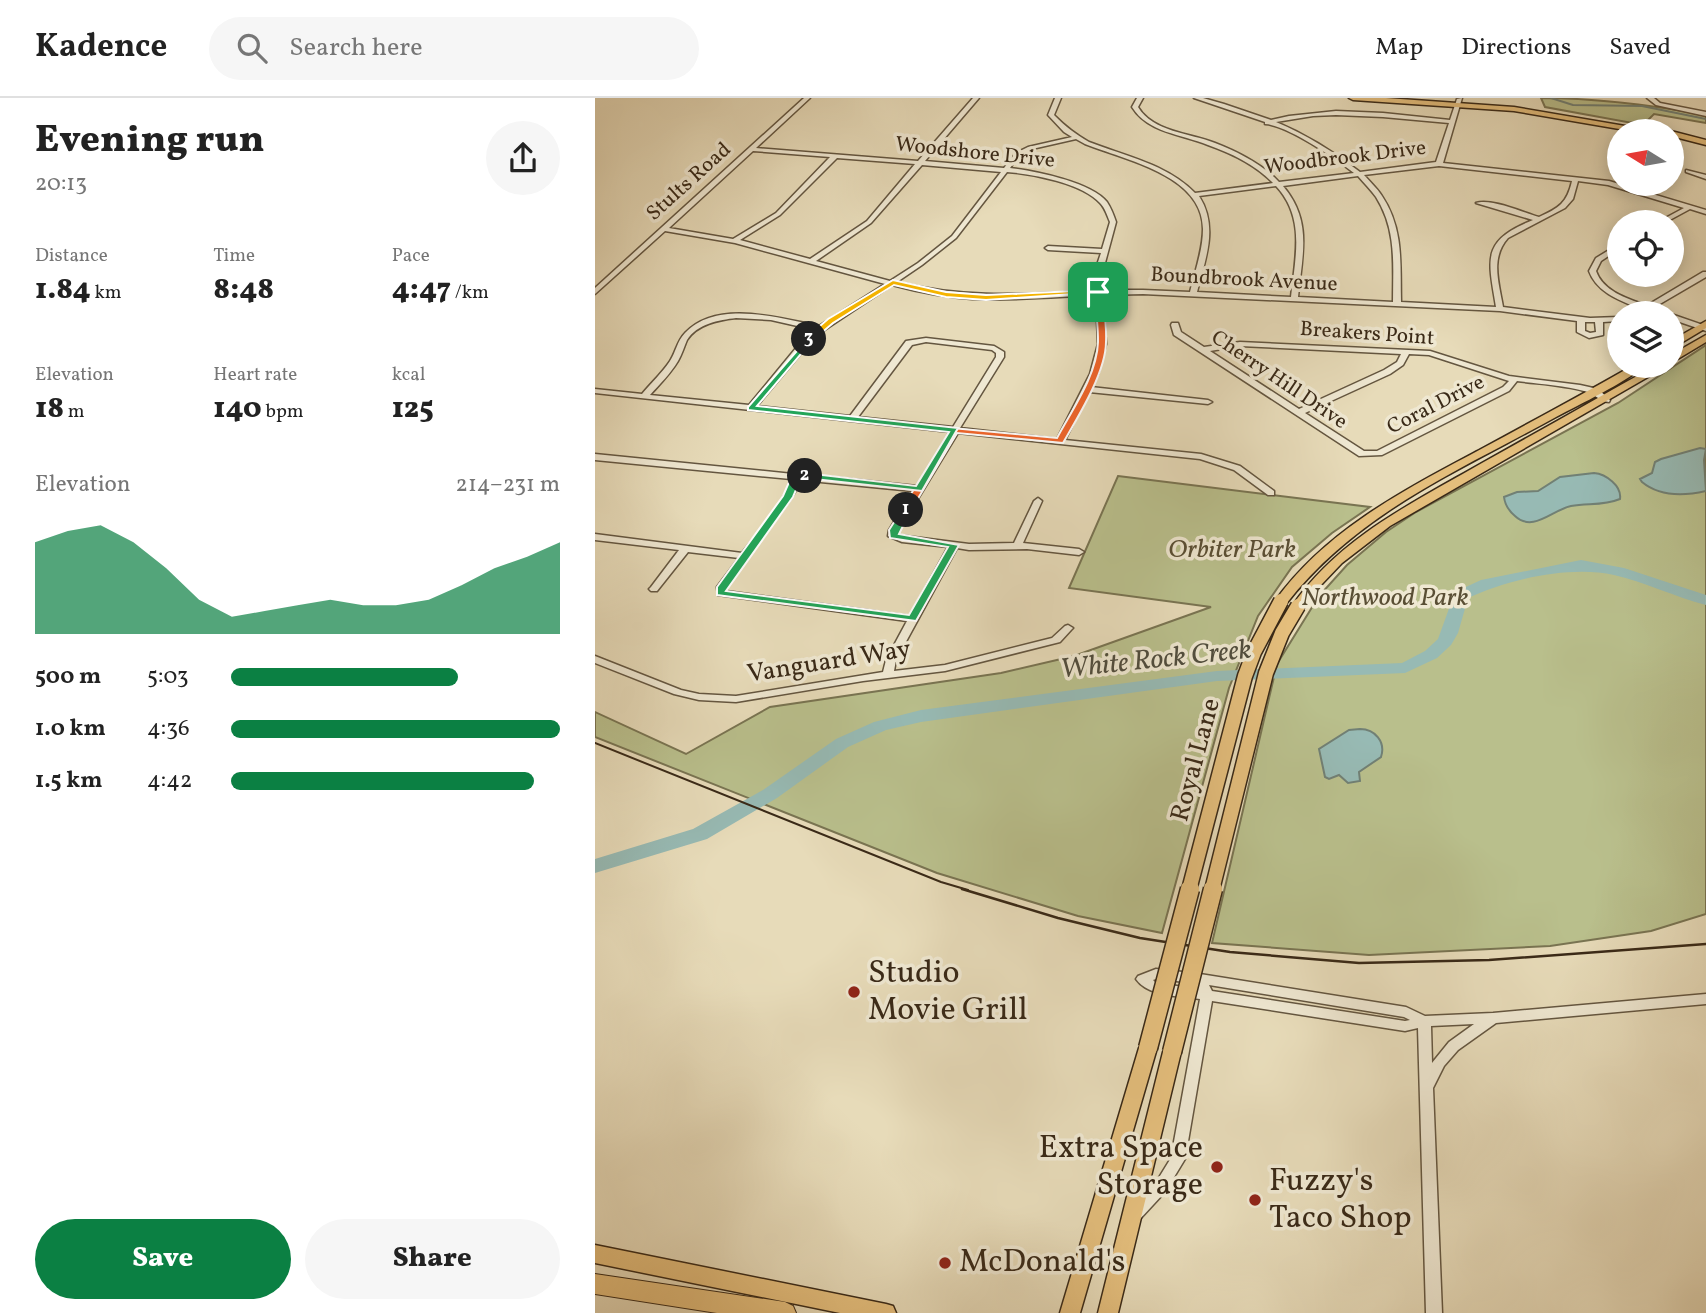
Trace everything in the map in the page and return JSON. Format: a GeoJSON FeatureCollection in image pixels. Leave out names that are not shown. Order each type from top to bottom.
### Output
{"type":"FeatureCollection","features":[{"type":"Feature","properties":{"kind":"highway"},"geometry":{"type":"LineString","coordinates":[[595,1284],[785,1313]]}},
{"type":"Feature","properties":{"kind":"main road"},"geometry":{"type":"LineString","coordinates":[[1353,98],[1518,104],[1607,122]]}},
{"type":"Feature","properties":{"kind":"main road"},"geometry":{"type":"LineString","coordinates":[[1443,98],[1460,101]]}},
{"type":"Feature","properties":{"kind":"main road"},"geometry":{"type":"LineString","coordinates":[[1603,121],[1607,122]]}},
{"type":"Feature","properties":{"kind":"main road"},"geometry":{"type":"LineString","coordinates":[[1684,139],[1706,145]]}},
{"type":"Feature","properties":{"kind":"main road"},"geometry":{"type":"LineString","coordinates":[[1684,339],[1705,327]]}},
{"type":"Feature","properties":{"kind":"main road"},"geometry":{"type":"LineString","coordinates":[[1684,352],[1706,338]]}},
{"type":"Feature","properties":{"kind":"main road","name":"Royal Lane"},"geometry":{"type":"LineString","coordinates":[[1070,1313],[1148,1048],[1245,676],[1254,652],[1281,601],[1307,568],[1346,533],[1412,491],[1618,378]]}},
{"type":"Feature","properties":{"kind":"main road","name":"Royal Lane"},"geometry":{"type":"LineString","coordinates":[[1108,1313],[1266,673],[1277,642],[1298,606],[1319,579],[1362,540],[1386,523],[1642,378]]}},
{"type":"Feature","properties":{"kind":"main road"},"geometry":{"type":"LineString","coordinates":[[1346,533],[1362,540]]}},
{"type":"Feature","properties":{"kind":"main road"},"geometry":{"type":"LineString","coordinates":[[595,1254],[886,1313]]}},
{"type":"Feature","properties":{"kind":"street","name":"Stults Road"},"geometry":{"type":"LineString","coordinates":[[595,292],[807,98]]}},
{"type":"Feature","properties":{"kind":"street"},"geometry":{"type":"LineString","coordinates":[[811,261],[869,222],[976,98]]}},
{"type":"Feature","properties":{"kind":"street"},"geometry":{"type":"LineString","coordinates":[[1058,98],[1051,115],[1060,125],[1101,149],[1156,168],[1193,195],[1202,208],[1206,231],[1193,295]]}},
{"type":"Feature","properties":{"kind":"street"},"geometry":{"type":"LineString","coordinates":[[1140,98],[1135,107],[1153,124],[1235,155],[1277,184],[1294,205],[1300,226],[1294,300]]}},
{"type":"Feature","properties":{"kind":"street"},"geometry":{"type":"LineString","coordinates":[[1197,98],[1267,122],[1315,144],[1358,173],[1382,201],[1394,228],[1397,305]]}},
{"type":"Feature","properties":{"kind":"street"},"geometry":{"type":"LineString","coordinates":[[1650,98],[1658,104],[1706,114]]}},
{"type":"Feature","properties":{"kind":"street"},"geometry":{"type":"LineString","coordinates":[[1439,164],[1460,101]]}},
{"type":"Feature","properties":{"kind":"street"},"geometry":{"type":"LineString","coordinates":[[1267,122],[1292,115],[1316,113],[1453,122]]}},
{"type":"Feature","properties":{"kind":"street"},"geometry":{"type":"LineString","coordinates":[[751,408],[820,329],[893,282],[954,237],[1005,170],[1023,151],[1079,137]]}},
{"type":"Feature","properties":{"kind":"street","name":"Woodshore Drive"},"geometry":{"type":"LineString","coordinates":[[751,149],[1005,170],[1058,179],[1093,193],[1105,204],[1112,214],[1112,229],[1099,268],[1102,344],[1087,389],[1060,442]]}},
{"type":"Feature","properties":{"kind":"street"},"geometry":{"type":"LineString","coordinates":[[734,241],[778,215],[835,156]]}},
{"type":"Feature","properties":{"kind":"street","name":"Woodbrook Drive"},"geometry":{"type":"LineString","coordinates":[[1193,195],[1439,164],[1576,178],[1626,187],[1706,212]]}},
{"type":"Feature","properties":{"kind":"street"},"geometry":{"type":"LineString","coordinates":[[1688,171],[1706,177]]}},
{"type":"Feature","properties":{"kind":"street"},"geometry":{"type":"LineString","coordinates":[[1500,309],[1495,252],[1509,235],[1565,204],[1572,195],[1576,178]]}},
{"type":"Feature","properties":{"kind":"street"},"geometry":{"type":"LineString","coordinates":[[1479,203],[1538,219]]}},
{"type":"Feature","properties":{"kind":"street"},"geometry":{"type":"LineString","coordinates":[[1684,210],[1690,207]]}},
{"type":"Feature","properties":{"kind":"street","name":"Boundbrook Avenue"},"geometry":{"type":"LineString","coordinates":[[664,229],[693,231],[946,294],[986,298],[1098,292],[1193,295],[1500,309],[1607,320]]}},
{"type":"Feature","properties":{"kind":"street"},"geometry":{"type":"LineString","coordinates":[[1048,248],[1105,251]]}},
{"type":"Feature","properties":{"kind":"street"},"geometry":{"type":"LineString","coordinates":[[1607,255],[1594,264],[1593,275],[1609,292],[1631,301]]}},
{"type":"Feature","properties":{"kind":"street"},"geometry":{"type":"LineString","coordinates":[[1660,301],[1706,274]]}},
{"type":"Feature","properties":{"kind":"street"},"geometry":{"type":"LineString","coordinates":[[643,397],[672,365],[689,332],[705,323],[750,316],[820,329]]}},
{"type":"Feature","properties":{"kind":"street"},"geometry":{"type":"LineString","coordinates":[[1581,319],[1581,332],[1589,336],[1600,333],[1599,320]]}},
{"type":"Feature","properties":{"kind":"street"},"geometry":{"type":"LineString","coordinates":[[1684,320],[1705,327]]}},
{"type":"Feature","properties":{"kind":"street","name":"Cherry Hill Drive"},"geometry":{"type":"LineString","coordinates":[[1175,325],[1177,333],[1356,452],[1370,456]]}},
{"type":"Feature","properties":{"kind":"street"},"geometry":{"type":"LineString","coordinates":[[852,419],[909,343],[926,340],[993,348],[999,352],[1000,357],[894,530],[894,536],[954,545],[1017,546],[1079,552]]}},
{"type":"Feature","properties":{"kind":"street","name":"Breakers Point"},"geometry":{"type":"LineString","coordinates":[[1203,350],[1240,344],[1441,355],[1534,386],[1591,394],[1606,400]]}},
{"type":"Feature","properties":{"kind":"street"},"geometry":{"type":"LineString","coordinates":[[1298,413],[1387,372],[1400,363],[1406,352]]}},
{"type":"Feature","properties":{"kind":"street","name":"Coral Drive"},"geometry":{"type":"LineString","coordinates":[[1370,456],[1506,389],[1514,380]]}},
{"type":"Feature","properties":{"kind":"street"},"geometry":{"type":"LineString","coordinates":[[1087,389],[1208,402]]}},
{"type":"Feature","properties":{"kind":"street"},"geometry":{"type":"LineString","coordinates":[[595,391],[1216,460],[1237,468],[1271,494]]}},
{"type":"Feature","properties":{"kind":"street"},"geometry":{"type":"LineString","coordinates":[[595,457],[919,489]]}},
{"type":"Feature","properties":{"kind":"street"},"geometry":{"type":"LineString","coordinates":[[796,475],[795,485],[788,497],[720,593],[913,619]]}},
{"type":"Feature","properties":{"kind":"street"},"geometry":{"type":"LineString","coordinates":[[1017,546],[1038,501]]}},
{"type":"Feature","properties":{"kind":"street"},"geometry":{"type":"LineString","coordinates":[[595,537],[744,556]]}},
{"type":"Feature","properties":{"kind":"street"},"geometry":{"type":"LineString","coordinates":[[888,674],[891,660],[954,545]]}},
{"type":"Feature","properties":{"kind":"street"},"geometry":{"type":"LineString","coordinates":[[654,589],[686,548]]}},
{"type":"Feature","properties":{"kind":"street","name":"Vanguard Way"},"geometry":{"type":"LineString","coordinates":[[595,659],[678,692],[719,700],[768,696],[975,661],[1056,640],[1067,628]]}},
{"type":"Feature","properties":{"kind":"street"},"geometry":{"type":"LineString","coordinates":[[1424,1021],[1406,1012],[1200,979],[1156,974],[1142,979],[1153,987],[1405,1026],[1424,1021],[1493,1018],[1706,999]]}},
{"type":"Feature","properties":{"kind":"street"},"geometry":{"type":"LineString","coordinates":[[1129,1222],[1160,1188],[1178,1159],[1207,995],[1200,979]]}},
{"type":"Feature","properties":{"kind":"street"},"geometry":{"type":"LineString","coordinates":[[1426,1095],[1442,1055],[1457,1040],[1493,1018]]}},
{"type":"Feature","properties":{"kind":"street"},"geometry":{"type":"LineString","coordinates":[[1424,1021],[1434,1313]]}},
{"type":"Feature","properties":{"kind":"green space"},"geometry":{"type":"Polygon","coordinates":[[[1541,98],[1603,101],[1706,115],[1706,123],[1654,114],[1649,119],[1610,119],[1545,107],[1541,98]]]}},
{"type":"Feature","properties":{"kind":"green space","name":"Northwood Park"},"geometry":{"type":"Polygon","coordinates":[[[1706,345],[1706,914],[1651,931],[1550,946],[1369,955],[1212,943],[1277,664],[1319,596],[1347,565],[1386,532],[1416,512],[1618,403],[1656,378],[1684,378],[1684,360],[1706,345]]]}},
{"type":"Feature","properties":{"kind":"green space","name":"Orbiter Park"},"geometry":{"type":"Polygon","coordinates":[[[1118,476],[1370,507],[1332,533],[1292,567],[1258,616],[1229,688],[1162,933],[1078,916],[937,873],[595,737],[595,712],[686,754],[770,707],[1001,673],[1074,656],[1211,607],[1069,588],[1118,476]]]}},
{"type":"Feature","properties":{"kind":"water"},"geometry":{"type":"Polygon","coordinates":[[[1700,448],[1706,449],[1706,491],[1689,494],[1664,493],[1649,487],[1640,479],[1652,473],[1655,462],[1700,448]]]}},
{"type":"Feature","properties":{"kind":"water"},"geometry":{"type":"Polygon","coordinates":[[[1594,473],[1612,482],[1620,494],[1620,499],[1602,504],[1571,506],[1543,519],[1529,522],[1515,516],[1505,503],[1504,497],[1517,492],[1538,491],[1560,477],[1594,473]]]}},
{"type":"Feature","properties":{"kind":"water"},"geometry":{"type":"Polygon","coordinates":[[[1349,730],[1370,731],[1378,737],[1382,746],[1381,757],[1359,772],[1360,781],[1348,783],[1339,775],[1329,779],[1325,777],[1319,749],[1349,730]]]}},
{"type":"Feature","properties":{"kind":"waterway"},"geometry":{"type":"LineString","coordinates":[[1551,98],[1573,105],[1642,106],[1706,119]]}},
{"type":"Feature","properties":{"kind":"waterway","name":"White Rock Creek"},"geometry":{"type":"LineString","coordinates":[[595,866],[700,834],[770,794],[842,743],[880,726],[921,716],[1217,676],[1405,668],[1440,648],[1450,633],[1461,595],[1487,583],[1581,565],[1618,571],[1706,600]]}},
{"type":"Feature","properties":{"kind":"tram line"},"geometry":{"type":"LineString","coordinates":[[595,743],[941,882],[968,890]]}},
{"type":"Feature","properties":{"kind":"tram line"},"geometry":{"type":"LineString","coordinates":[[962,889],[1058,918],[1140,938],[1230,952],[1359,963],[1489,960],[1706,944]]}},
{"type":"Feature","properties":{"kind":"place","name":"Studio Movie Grill"},"geometry":{"type":"Point","coordinates":[854,992]}},
{"type":"Feature","properties":{"kind":"place","name":"Extra Space Storage"},"geometry":{"type":"Point","coordinates":[1217,1167]}},
{"type":"Feature","properties":{"kind":"place","name":"Fuzzy's Taco Shop"},"geometry":{"type":"Point","coordinates":[1255,1200]}},
{"type":"Feature","properties":{"kind":"place","name":"McDonald's"},"geometry":{"type":"Point","coordinates":[945,1263]}},
{"type":"Feature","properties":{"kind":"route"},"geometry":{"type":"LineString","coordinates":[[1098,292],[986,298],[946,294],[893,282],[830,321],[799,350],[751,408],[955,430],[919,489],[796,475],[795,485],[788,497],[720,593],[913,619],[954,545],[902,539],[894,536],[894,530],[955,430],[1060,442],[1099,360],[1102,344],[1098,292]]}}]}
